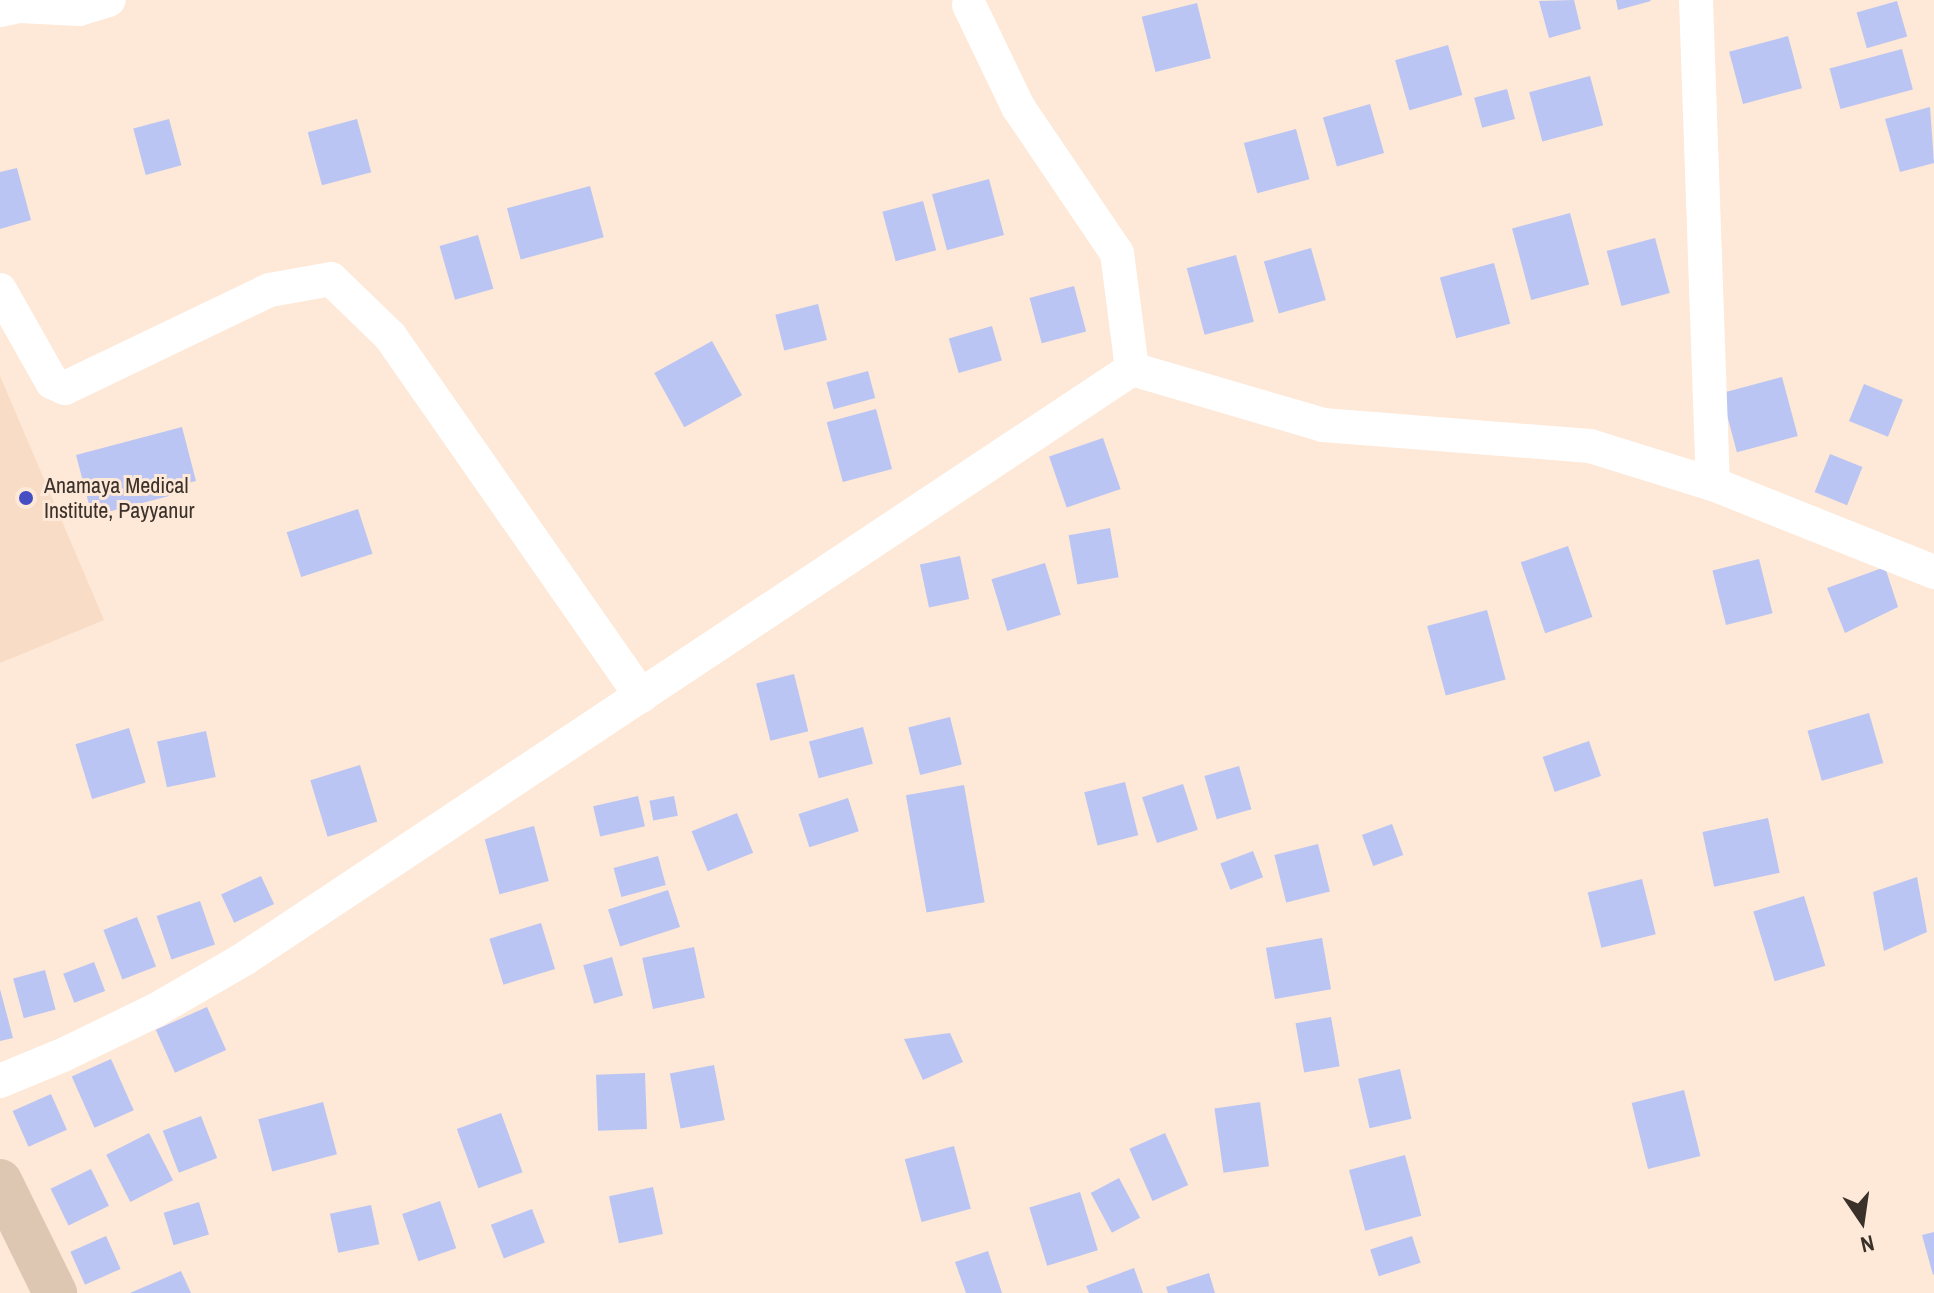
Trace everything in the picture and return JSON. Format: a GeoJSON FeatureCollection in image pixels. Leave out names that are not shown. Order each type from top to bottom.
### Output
{"type":"FeatureCollection","features":[{"type":"Feature","properties":{"kind":"main road"},"geometry":{"type":"LineString","coordinates":[[0,1181],[55,1293]]}},
{"type":"Feature","properties":{"kind":"street"},"geometry":{"type":"LineString","coordinates":[[0,10],[19,6],[79,9],[109,0]]}},
{"type":"Feature","properties":{"kind":"street"},"geometry":{"type":"LineString","coordinates":[[1696,0],[1713,484]]}},
{"type":"Feature","properties":{"kind":"street"},"geometry":{"type":"LineString","coordinates":[[969,5],[1018,107],[1117,253],[1132,369]]}},
{"type":"Feature","properties":{"kind":"street"},"geometry":{"type":"LineString","coordinates":[[0,290],[52,382],[65,388],[270,290],[331,279],[390,336],[641,696]]}},
{"type":"Feature","properties":{"kind":"street"},"geometry":{"type":"LineString","coordinates":[[1132,369],[1323,425],[1590,446],[1713,484],[1934,572]]}},
{"type":"Feature","properties":{"kind":"street"},"geometry":{"type":"LineString","coordinates":[[0,1081],[63,1055],[156,1010],[244,959],[1132,369]]}},
{"type":"Feature","properties":{"kind":"shaded area","name":"Anamaya Medical Institute, Payyanur"},"geometry":{"type":"Polygon","coordinates":[[[0,376],[104,620],[0,663],[0,376]]]}},
{"type":"Feature","properties":{"kind":"building"},"geometry":{"type":"Polygon","coordinates":[[[1574,0],[1581,29],[1549,38],[1539,1],[1574,0]]]}},
{"type":"Feature","properties":{"kind":"building"},"geometry":{"type":"Polygon","coordinates":[[[1616,0],[1650,0],[1651,1],[1618,10],[1616,0]]]}},
{"type":"Feature","properties":{"kind":"building"},"geometry":{"type":"Polygon","coordinates":[[[1897,1],[1907,37],[1867,48],[1857,13],[1897,1]]]}},
{"type":"Feature","properties":{"kind":"building"},"geometry":{"type":"Polygon","coordinates":[[[1197,3],[1211,58],[1155,72],[1142,17],[1197,3]]]}},
{"type":"Feature","properties":{"kind":"building"},"geometry":{"type":"Polygon","coordinates":[[[1788,36],[1802,88],[1743,104],[1729,52],[1788,36]]]}},
{"type":"Feature","properties":{"kind":"building"},"geometry":{"type":"Polygon","coordinates":[[[1448,45],[1462,95],[1409,110],[1395,60],[1448,45]]]}},
{"type":"Feature","properties":{"kind":"building"},"geometry":{"type":"Polygon","coordinates":[[[1902,49],[1913,90],[1840,109],[1830,68],[1902,49]]]}},
{"type":"Feature","properties":{"kind":"building"},"geometry":{"type":"Polygon","coordinates":[[[1590,76],[1603,125],[1542,142],[1529,92],[1590,76]]]}},
{"type":"Feature","properties":{"kind":"building"},"geometry":{"type":"Polygon","coordinates":[[[1507,89],[1515,119],[1482,128],[1474,98],[1507,89]]]}},
{"type":"Feature","properties":{"kind":"building"},"geometry":{"type":"Polygon","coordinates":[[[1370,104],[1384,153],[1337,167],[1323,118],[1370,104]]]}},
{"type":"Feature","properties":{"kind":"building"},"geometry":{"type":"Polygon","coordinates":[[[1930,107],[1934,163],[1900,172],[1885,119],[1930,107]]]}},
{"type":"Feature","properties":{"kind":"building"},"geometry":{"type":"Polygon","coordinates":[[[169,119],[181,165],[146,175],[133,129],[169,119]]]}},
{"type":"Feature","properties":{"kind":"building"},"geometry":{"type":"Polygon","coordinates":[[[357,119],[371,172],[322,185],[308,132],[357,119]]]}},
{"type":"Feature","properties":{"kind":"building"},"geometry":{"type":"Polygon","coordinates":[[[1296,129],[1309,179],[1257,193],[1244,143],[1296,129]]]}},
{"type":"Feature","properties":{"kind":"building"},"geometry":{"type":"Polygon","coordinates":[[[17,168],[31,220],[0,229],[0,172],[17,168]]]}},
{"type":"Feature","properties":{"kind":"building"},"geometry":{"type":"Polygon","coordinates":[[[989,179],[1004,235],[947,250],[932,194],[989,179]]]}},
{"type":"Feature","properties":{"kind":"building"},"geometry":{"type":"Polygon","coordinates":[[[590,186],[604,237],[521,259],[507,208],[590,186]]]}},
{"type":"Feature","properties":{"kind":"building"},"geometry":{"type":"Polygon","coordinates":[[[923,201],[936,250],[896,261],[882,212],[923,201]]]}},
{"type":"Feature","properties":{"kind":"building"},"geometry":{"type":"Polygon","coordinates":[[[1570,213],[1589,284],[1531,300],[1512,229],[1570,213]]]}},
{"type":"Feature","properties":{"kind":"building"},"geometry":{"type":"Polygon","coordinates":[[[478,235],[493,289],[455,300],[440,246],[478,235]]]}},
{"type":"Feature","properties":{"kind":"building"},"geometry":{"type":"Polygon","coordinates":[[[1655,238],[1670,293],[1621,306],[1607,251],[1655,238]]]}},
{"type":"Feature","properties":{"kind":"building"},"geometry":{"type":"Polygon","coordinates":[[[1311,248],[1326,300],[1279,313],[1264,262],[1311,248]]]}},
{"type":"Feature","properties":{"kind":"building"},"geometry":{"type":"Polygon","coordinates":[[[1236,255],[1254,322],[1205,335],[1187,268],[1236,255]]]}},
{"type":"Feature","properties":{"kind":"building"},"geometry":{"type":"Polygon","coordinates":[[[1494,263],[1510,324],[1456,338],[1440,277],[1494,263]]]}},
{"type":"Feature","properties":{"kind":"building"},"geometry":{"type":"Polygon","coordinates":[[[1074,286],[1086,331],[1042,343],[1030,298],[1074,286]]]}},
{"type":"Feature","properties":{"kind":"building"},"geometry":{"type":"Polygon","coordinates":[[[818,304],[827,340],[784,351],[775,315],[818,304]]]}},
{"type":"Feature","properties":{"kind":"building"},"geometry":{"type":"Polygon","coordinates":[[[992,326],[1002,361],[959,373],[949,338],[992,326]]]}},
{"type":"Feature","properties":{"kind":"building"},"geometry":{"type":"Polygon","coordinates":[[[712,341],[742,395],[684,427],[654,373],[712,341]]]}},
{"type":"Feature","properties":{"kind":"building"},"geometry":{"type":"Polygon","coordinates":[[[868,371],[875,398],[834,409],[826,382],[868,371]]]}},
{"type":"Feature","properties":{"kind":"building"},"geometry":{"type":"Polygon","coordinates":[[[1782,377],[1798,436],[1737,452],[1721,393],[1782,377]]]}},
{"type":"Feature","properties":{"kind":"building"},"geometry":{"type":"Polygon","coordinates":[[[1864,384],[1903,400],[1888,437],[1849,421],[1864,384]]]}},
{"type":"Feature","properties":{"kind":"building"},"geometry":{"type":"Polygon","coordinates":[[[876,409],[892,469],[843,482],[827,422],[876,409]]]}},
{"type":"Feature","properties":{"kind":"building"},"geometry":{"type":"Polygon","coordinates":[[[182,427],[196,481],[175,486],[177,494],[92,516],[76,455],[182,427]]]}},
{"type":"Feature","properties":{"kind":"building"},"geometry":{"type":"Polygon","coordinates":[[[1103,438],[1121,489],[1067,508],[1049,457],[1103,438]]]}},
{"type":"Feature","properties":{"kind":"building"},"geometry":{"type":"Polygon","coordinates":[[[1830,454],[1862,467],[1847,505],[1815,492],[1830,454]]]}},
{"type":"Feature","properties":{"kind":"building"},"geometry":{"type":"Polygon","coordinates":[[[358,509],[373,554],[301,577],[287,532],[358,509]]]}},
{"type":"Feature","properties":{"kind":"building"},"geometry":{"type":"Polygon","coordinates":[[[1110,528],[1119,577],[1077,585],[1069,535],[1110,528]]]}},
{"type":"Feature","properties":{"kind":"building"},"geometry":{"type":"Polygon","coordinates":[[[1568,546],[1592,617],[1545,633],[1521,562],[1568,546]]]}},
{"type":"Feature","properties":{"kind":"building"},"geometry":{"type":"Polygon","coordinates":[[[960,556],[969,599],[929,608],[920,565],[960,556]]]}},
{"type":"Feature","properties":{"kind":"building"},"geometry":{"type":"Polygon","coordinates":[[[1759,559],[1773,613],[1726,625],[1712,571],[1759,559]]]}},
{"type":"Feature","properties":{"kind":"building"},"geometry":{"type":"Polygon","coordinates":[[[1045,563],[1061,615],[1007,631],[991,579],[1045,563]]]}},
{"type":"Feature","properties":{"kind":"building"},"geometry":{"type":"Polygon","coordinates":[[[1885,567],[1898,607],[1845,633],[1827,588],[1885,567]]]}},
{"type":"Feature","properties":{"kind":"building"},"geometry":{"type":"Polygon","coordinates":[[[1487,610],[1506,680],[1446,696],[1427,626],[1487,610]]]}},
{"type":"Feature","properties":{"kind":"building"},"geometry":{"type":"Polygon","coordinates":[[[794,674],[808,731],[770,741],[756,683],[794,674]]]}},
{"type":"Feature","properties":{"kind":"building"},"geometry":{"type":"Polygon","coordinates":[[[1869,713],[1883,763],[1822,781],[1807,731],[1869,713]]]}},
{"type":"Feature","properties":{"kind":"building"},"geometry":{"type":"Polygon","coordinates":[[[950,717],[962,765],[920,775],[908,727],[950,717]]]}},
{"type":"Feature","properties":{"kind":"building"},"geometry":{"type":"Polygon","coordinates":[[[863,727],[873,764],[819,778],[809,741],[863,727]]]}},
{"type":"Feature","properties":{"kind":"building"},"geometry":{"type":"Polygon","coordinates":[[[129,728],[146,783],[92,799],[75,744],[129,728]]]}},
{"type":"Feature","properties":{"kind":"building"},"geometry":{"type":"Polygon","coordinates":[[[206,731],[216,777],[167,787],[157,741],[206,731]]]}},
{"type":"Feature","properties":{"kind":"building"},"geometry":{"type":"Polygon","coordinates":[[[1589,741],[1601,776],[1555,792],[1543,757],[1589,741]]]}},
{"type":"Feature","properties":{"kind":"building"},"geometry":{"type":"Polygon","coordinates":[[[360,765],[377,821],[328,837],[310,780],[360,765]]]}},
{"type":"Feature","properties":{"kind":"building"},"geometry":{"type":"Polygon","coordinates":[[[1239,766],[1251,809],[1217,819],[1204,776],[1239,766]]]}},
{"type":"Feature","properties":{"kind":"building"},"geometry":{"type":"Polygon","coordinates":[[[1125,782],[1138,835],[1098,846],[1084,792],[1125,782]]]}},
{"type":"Feature","properties":{"kind":"building"},"geometry":{"type":"Polygon","coordinates":[[[1183,784],[1198,830],[1157,843],[1142,797],[1183,784]]]}},
{"type":"Feature","properties":{"kind":"building"},"geometry":{"type":"Polygon","coordinates":[[[964,785],[985,902],[927,912],[906,795],[964,785]]]}},
{"type":"Feature","properties":{"kind":"building"},"geometry":{"type":"Polygon","coordinates":[[[638,796],[645,826],[600,837],[593,806],[638,796]]]}},
{"type":"Feature","properties":{"kind":"building"},"geometry":{"type":"Polygon","coordinates":[[[674,796],[678,816],[653,820],[649,801],[674,796]]]}},
{"type":"Feature","properties":{"kind":"building"},"geometry":{"type":"Polygon","coordinates":[[[848,798],[859,831],[809,847],[799,814],[848,798]]]}},
{"type":"Feature","properties":{"kind":"building"},"geometry":{"type":"Polygon","coordinates":[[[737,813],[753,853],[708,871],[692,831],[737,813]]]}},
{"type":"Feature","properties":{"kind":"building"},"geometry":{"type":"Polygon","coordinates":[[[1768,818],[1780,873],[1714,887],[1702,832],[1768,818]]]}},
{"type":"Feature","properties":{"kind":"building"},"geometry":{"type":"Polygon","coordinates":[[[1392,824],[1403,855],[1373,866],[1362,835],[1392,824]]]}},
{"type":"Feature","properties":{"kind":"building"},"geometry":{"type":"Polygon","coordinates":[[[534,826],[549,881],[499,894],[485,839],[534,826]]]}},
{"type":"Feature","properties":{"kind":"building"},"geometry":{"type":"Polygon","coordinates":[[[1318,844],[1330,892],[1286,902],[1274,855],[1318,844]]]}},
{"type":"Feature","properties":{"kind":"building"},"geometry":{"type":"Polygon","coordinates":[[[1253,851],[1263,877],[1230,890],[1220,864],[1253,851]]]}},
{"type":"Feature","properties":{"kind":"building"},"geometry":{"type":"Polygon","coordinates":[[[658,856],[666,885],[621,897],[614,868],[658,856]]]}},
{"type":"Feature","properties":{"kind":"building"},"geometry":{"type":"Polygon","coordinates":[[[261,876],[274,904],[234,923],[221,895],[261,876]]]}},
{"type":"Feature","properties":{"kind":"building"},"geometry":{"type":"Polygon","coordinates":[[[1917,877],[1927,932],[1884,951],[1873,892],[1917,877]]]}},
{"type":"Feature","properties":{"kind":"building"},"geometry":{"type":"Polygon","coordinates":[[[1642,879],[1656,934],[1601,948],[1588,893],[1642,879]]]}},
{"type":"Feature","properties":{"kind":"building"},"geometry":{"type":"Polygon","coordinates":[[[668,890],[680,927],[620,947],[608,909],[668,890]]]}},
{"type":"Feature","properties":{"kind":"building"},"geometry":{"type":"Polygon","coordinates":[[[1804,896],[1825,966],[1775,981],[1753,911],[1804,896]]]}},
{"type":"Feature","properties":{"kind":"building"},"geometry":{"type":"Polygon","coordinates":[[[200,901],[215,944],[171,959],[157,916],[200,901]]]}},
{"type":"Feature","properties":{"kind":"building"},"geometry":{"type":"Polygon","coordinates":[[[137,917],[156,966],[122,979],[103,930],[137,917]]]}},
{"type":"Feature","properties":{"kind":"building"},"geometry":{"type":"Polygon","coordinates":[[[541,923],[555,969],[503,985],[489,939],[541,923]]]}},
{"type":"Feature","properties":{"kind":"building"},"geometry":{"type":"Polygon","coordinates":[[[1322,938],[1331,989],[1275,999],[1266,948],[1322,938]]]}},
{"type":"Feature","properties":{"kind":"building"},"geometry":{"type":"Polygon","coordinates":[[[694,947],[705,998],[653,1009],[642,958],[694,947]]]}},
{"type":"Feature","properties":{"kind":"building"},"geometry":{"type":"Polygon","coordinates":[[[612,957],[623,995],[594,1004],[583,965],[612,957]]]}},
{"type":"Feature","properties":{"kind":"building"},"geometry":{"type":"Polygon","coordinates":[[[94,962],[105,991],[74,1003],[63,974],[94,962]]]}},
{"type":"Feature","properties":{"kind":"building"},"geometry":{"type":"Polygon","coordinates":[[[45,970],[56,1010],[24,1018],[13,979],[45,970]]]}},
{"type":"Feature","properties":{"kind":"building"},"geometry":{"type":"Polygon","coordinates":[[[0,989],[13,1038],[0,1041],[0,989]]]}},
{"type":"Feature","properties":{"kind":"building"},"geometry":{"type":"Polygon","coordinates":[[[207,1007],[226,1050],[175,1073],[156,1030],[207,1007]]]}},
{"type":"Feature","properties":{"kind":"building"},"geometry":{"type":"Polygon","coordinates":[[[1331,1017],[1340,1066],[1304,1072],[1296,1023],[1331,1017]]]}},
{"type":"Feature","properties":{"kind":"building"},"geometry":{"type":"Polygon","coordinates":[[[950,1033],[963,1062],[923,1080],[904,1039],[950,1033]]]}},
{"type":"Feature","properties":{"kind":"building"},"geometry":{"type":"Polygon","coordinates":[[[111,1059],[134,1110],[94,1128],[72,1076],[111,1059]]]}},
{"type":"Feature","properties":{"kind":"building"},"geometry":{"type":"Polygon","coordinates":[[[714,1065],[725,1120],[681,1129],[670,1074],[714,1065]]]}},
{"type":"Feature","properties":{"kind":"building"},"geometry":{"type":"Polygon","coordinates":[[[1400,1069],[1411,1119],[1370,1128],[1358,1079],[1400,1069]]]}},
{"type":"Feature","properties":{"kind":"building"},"geometry":{"type":"Polygon","coordinates":[[[645,1073],[647,1129],[598,1131],[596,1075],[645,1073]]]}},
{"type":"Feature","properties":{"kind":"building"},"geometry":{"type":"Polygon","coordinates":[[[1684,1090],[1700,1156],[1648,1169],[1632,1103],[1684,1090]]]}},
{"type":"Feature","properties":{"kind":"building"},"geometry":{"type":"Polygon","coordinates":[[[51,1094],[67,1130],[28,1147],[13,1111],[51,1094]]]}},
{"type":"Feature","properties":{"kind":"building"},"geometry":{"type":"Polygon","coordinates":[[[323,1102],[337,1154],[272,1172],[258,1119],[323,1102]]]}},
{"type":"Feature","properties":{"kind":"building"},"geometry":{"type":"Polygon","coordinates":[[[1260,1102],[1269,1166],[1223,1173],[1214,1108],[1260,1102]]]}},
{"type":"Feature","properties":{"kind":"building"},"geometry":{"type":"Polygon","coordinates":[[[501,1113],[523,1172],[478,1188],[457,1129],[501,1113]]]}},
{"type":"Feature","properties":{"kind":"building"},"geometry":{"type":"Polygon","coordinates":[[[201,1116],[217,1158],[179,1173],[163,1131],[201,1116]]]}},
{"type":"Feature","properties":{"kind":"building"},"geometry":{"type":"Polygon","coordinates":[[[149,1133],[173,1180],[130,1202],[106,1155],[149,1133]]]}},
{"type":"Feature","properties":{"kind":"building"},"geometry":{"type":"Polygon","coordinates":[[[1165,1133],[1188,1185],[1153,1201],[1129,1149],[1165,1133]]]}},
{"type":"Feature","properties":{"kind":"building"},"geometry":{"type":"Polygon","coordinates":[[[954,1146],[971,1209],[922,1222],[905,1159],[954,1146]]]}},
{"type":"Feature","properties":{"kind":"building"},"geometry":{"type":"Polygon","coordinates":[[[1405,1155],[1421,1216],[1365,1231],[1349,1170],[1405,1155]]]}},
{"type":"Feature","properties":{"kind":"building"},"geometry":{"type":"Polygon","coordinates":[[[91,1169],[109,1206],[69,1226],[51,1189],[91,1169]]]}},
{"type":"Feature","properties":{"kind":"building"},"geometry":{"type":"Polygon","coordinates":[[[1119,1178],[1140,1218],[1112,1233],[1091,1193],[1119,1178]]]}},
{"type":"Feature","properties":{"kind":"building"},"geometry":{"type":"Polygon","coordinates":[[[653,1187],[663,1234],[619,1243],[609,1196],[653,1187]]]}},
{"type":"Feature","properties":{"kind":"building"},"geometry":{"type":"Polygon","coordinates":[[[1080,1192],[1098,1250],[1047,1266],[1029,1207],[1080,1192]]]}},
{"type":"Feature","properties":{"kind":"building"},"geometry":{"type":"Polygon","coordinates":[[[440,1201],[456,1248],[418,1261],[402,1214],[440,1201]]]}},
{"type":"Feature","properties":{"kind":"building"},"geometry":{"type":"Polygon","coordinates":[[[199,1202],[209,1235],[174,1245],[164,1213],[199,1202]]]}},
{"type":"Feature","properties":{"kind":"building"},"geometry":{"type":"Polygon","coordinates":[[[371,1205],[379,1244],[338,1253],[330,1214],[371,1205]]]}},
{"type":"Feature","properties":{"kind":"building"},"geometry":{"type":"Polygon","coordinates":[[[532,1209],[545,1243],[504,1258],[491,1225],[532,1209]]]}},
{"type":"Feature","properties":{"kind":"building"},"geometry":{"type":"Polygon","coordinates":[[[1934,1232],[1934,1274],[1933,1275],[1922,1235],[1934,1232]]]}},
{"type":"Feature","properties":{"kind":"building"},"geometry":{"type":"Polygon","coordinates":[[[106,1236],[121,1269],[85,1285],[70,1252],[106,1236]]]}},
{"type":"Feature","properties":{"kind":"building"},"geometry":{"type":"Polygon","coordinates":[[[1412,1236],[1421,1263],[1379,1276],[1370,1250],[1412,1236]]]}},
{"type":"Feature","properties":{"kind":"building"},"geometry":{"type":"Polygon","coordinates":[[[988,1251],[1002,1293],[966,1293],[955,1262],[988,1251]]]}},
{"type":"Feature","properties":{"kind":"building"},"geometry":{"type":"Polygon","coordinates":[[[1134,1268],[1143,1293],[1089,1293],[1086,1286],[1134,1268]]]}},
{"type":"Feature","properties":{"kind":"building"},"geometry":{"type":"Polygon","coordinates":[[[181,1271],[191,1293],[130,1293],[181,1271]]]}},
{"type":"Feature","properties":{"kind":"building"},"geometry":{"type":"Polygon","coordinates":[[[1209,1273],[1215,1293],[1168,1293],[1166,1287],[1209,1273]]]}},
{"type":"Feature","properties":{"kind":"place","name":"Anamaya Medical Institute, Payyanur"},"geometry":{"type":"Point","coordinates":[26,498]}}]}
